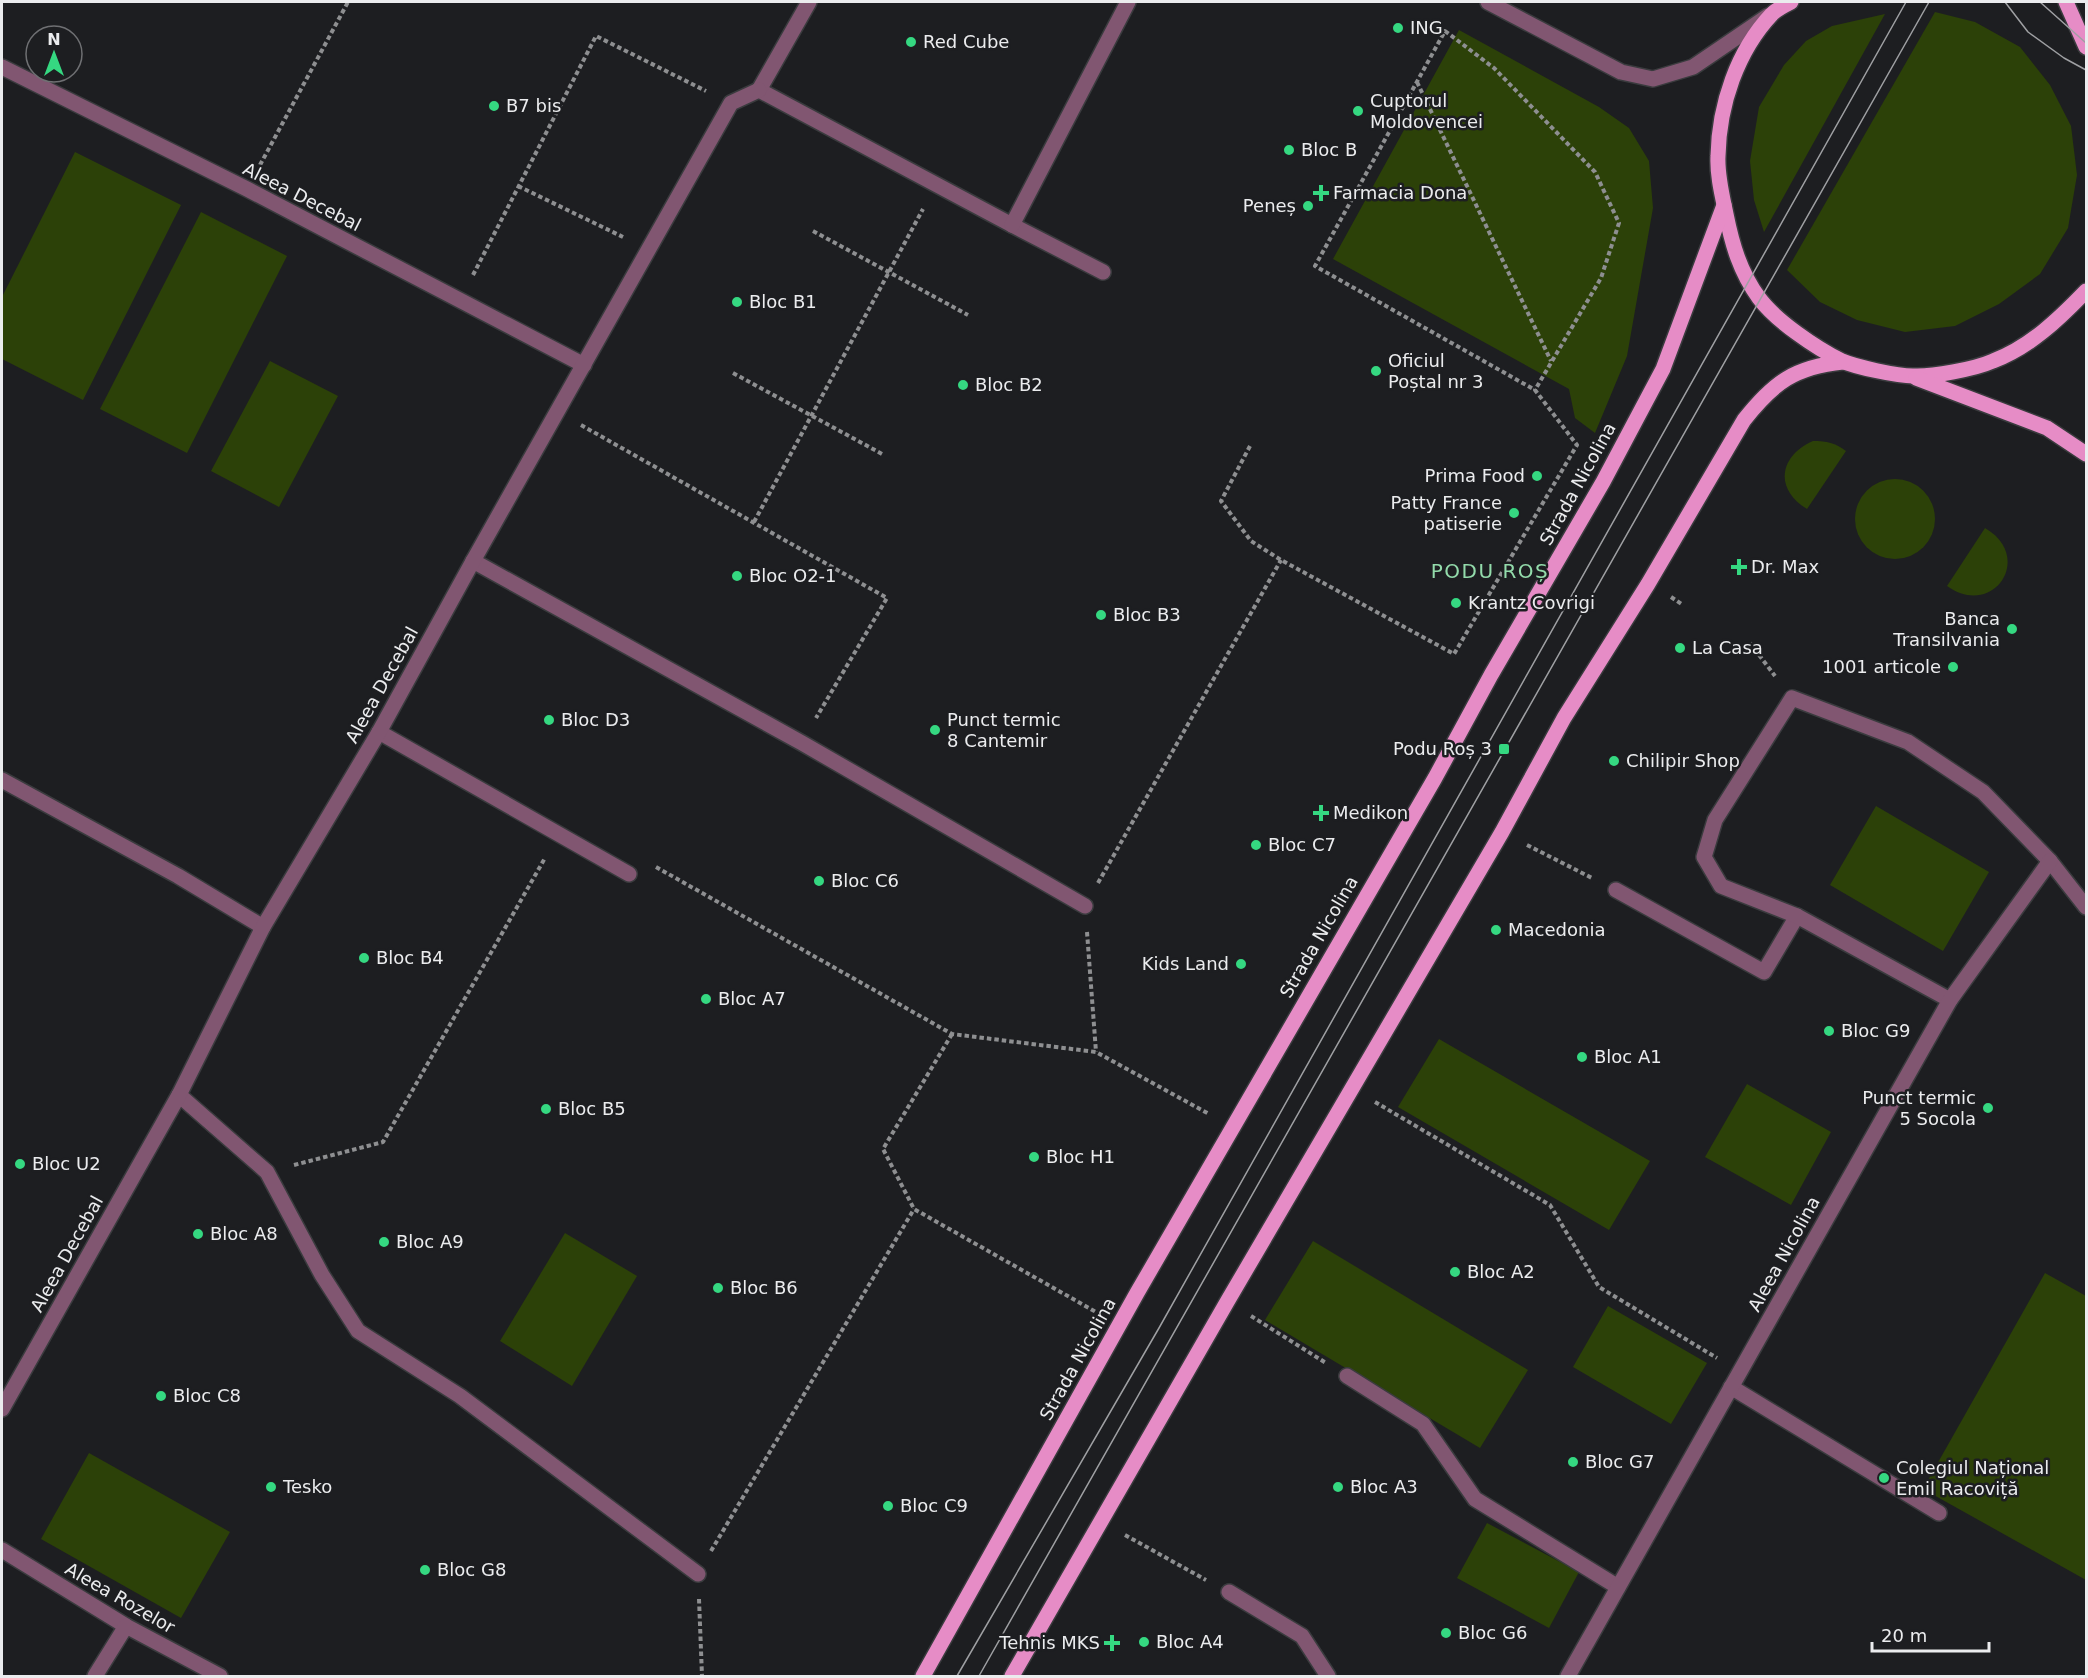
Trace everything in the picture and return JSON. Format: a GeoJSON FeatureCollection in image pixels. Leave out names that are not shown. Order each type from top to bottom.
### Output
{"type":"FeatureCollection","features":[{"type":"Feature","properties":{"kind":"main road"},"geometry":{"type":"LineString","coordinates":[[1791,2],[1773,13],[1749,44],[1732,80],[1721,118],[1718,157],[1724,205],[1733,249],[1759,299],[1787,325],[1844,362],[1913,376],[2048,428],[2086,454]]}},
{"type":"Feature","properties":{"kind":"main road"},"geometry":{"type":"LineString","coordinates":[[2064,3],[2086,15]]}},
{"type":"Feature","properties":{"kind":"main road"},"geometry":{"type":"LineString","coordinates":[[2064,3],[2086,47]]}},
{"type":"Feature","properties":{"kind":"main road","name":"Strada Nicolina"},"geometry":{"type":"LineString","coordinates":[[922,1677],[1232,1126],[1435,778],[1491,675],[1603,482],[1658,380],[1674,343],[1724,205]]}},
{"type":"Feature","properties":{"kind":"main road"},"geometry":{"type":"LineString","coordinates":[[1913,376],[1956,371],[1993,362],[2034,339],[2086,291]]}},
{"type":"Feature","properties":{"kind":"main road"},"geometry":{"type":"LineString","coordinates":[[1012,1677],[1351,1088],[1502,832],[1564,718],[1648,584],[1744,420],[1760,399],[1787,378],[1816,365],[1844,362]]}},
{"type":"Feature","properties":{"kind":"street"},"geometry":{"type":"LineString","coordinates":[[731,103],[759,90],[809,2]]}},
{"type":"Feature","properties":{"kind":"street"},"geometry":{"type":"LineString","coordinates":[[1012,225],[1128,2]]}},
{"type":"Feature","properties":{"kind":"street"},"geometry":{"type":"LineString","coordinates":[[1488,2],[1621,72],[1653,79],[1693,67],[1773,13]]}},
{"type":"Feature","properties":{"kind":"street","name":"Aleea Decebal"},"geometry":{"type":"LineString","coordinates":[[2,67],[247,189],[584,365]]}},
{"type":"Feature","properties":{"kind":"street"},"geometry":{"type":"LineString","coordinates":[[759,90],[1103,272]]}},
{"type":"Feature","properties":{"kind":"street","name":"Aleea Decebal"},"geometry":{"type":"LineString","coordinates":[[2,1409],[179,1095],[263,927],[379,732],[731,103]]}},
{"type":"Feature","properties":{"kind":"street"},"geometry":{"type":"LineString","coordinates":[[473,561],[802,743],[1085,906]]}},
{"type":"Feature","properties":{"kind":"street"},"geometry":{"type":"LineString","coordinates":[[1950,1000],[1797,916],[1721,886],[1704,857],[1714,820],[1792,698],[1908,742],[1983,792],[2050,861],[2086,907]]}},
{"type":"Feature","properties":{"kind":"street"},"geometry":{"type":"LineString","coordinates":[[379,732],[629,874]]}},
{"type":"Feature","properties":{"kind":"street"},"geometry":{"type":"LineString","coordinates":[[2,780],[178,876],[263,927]]}},
{"type":"Feature","properties":{"kind":"street","name":"Aleea Nicolina"},"geometry":{"type":"LineString","coordinates":[[1568,1677],[1950,1000],[2050,861]]}},
{"type":"Feature","properties":{"kind":"street"},"geometry":{"type":"LineString","coordinates":[[1616,890],[1764,972],[1797,916]]}},
{"type":"Feature","properties":{"kind":"street"},"geometry":{"type":"LineString","coordinates":[[179,1095],[267,1172],[322,1275],[358,1330],[459,1396],[698,1574]]}},
{"type":"Feature","properties":{"kind":"street"},"geometry":{"type":"LineString","coordinates":[[1347,1376],[1423,1424],[1475,1499],[1618,1587]]}},
{"type":"Feature","properties":{"kind":"street"},"geometry":{"type":"LineString","coordinates":[[1731,1387],[1940,1513]]}},
{"type":"Feature","properties":{"kind":"street","name":"Aleea Rozelor"},"geometry":{"type":"LineString","coordinates":[[2,1550],[126,1626],[220,1677]]}},
{"type":"Feature","properties":{"kind":"street"},"geometry":{"type":"LineString","coordinates":[[1229,1593],[1302,1635],[1328,1677]]}},
{"type":"Feature","properties":{"kind":"street"},"geometry":{"type":"LineString","coordinates":[[95,1677],[126,1626]]}},
{"type":"Feature","properties":{"kind":"path"},"geometry":{"type":"LineString","coordinates":[[247,189],[348,2]]}},
{"type":"Feature","properties":{"kind":"path"},"geometry":{"type":"LineString","coordinates":[[1250,446],[1221,501],[1251,541],[1281,560],[1454,654],[1577,445],[1535,390],[1315,266],[1445,31],[1494,68],[1595,172],[1619,223],[1601,278],[1535,390]]}},
{"type":"Feature","properties":{"kind":"path"},"geometry":{"type":"LineString","coordinates":[[459,300],[596,36],[731,103]]}},
{"type":"Feature","properties":{"kind":"path"},"geometry":{"type":"LineString","coordinates":[[1417,82],[1551,362]]}},
{"type":"Feature","properties":{"kind":"path"},"geometry":{"type":"LineString","coordinates":[[754,522],[936,184]]}},
{"type":"Feature","properties":{"kind":"path"},"geometry":{"type":"LineString","coordinates":[[518,186],[649,249]]}},
{"type":"Feature","properties":{"kind":"path"},"geometry":{"type":"LineString","coordinates":[[813,231],[968,315]]}},
{"type":"Feature","properties":{"kind":"path"},"geometry":{"type":"LineString","coordinates":[[733,373],[884,455]]}},
{"type":"Feature","properties":{"kind":"path"},"geometry":{"type":"LineString","coordinates":[[557,411],[887,598],[802,743]]}},
{"type":"Feature","properties":{"kind":"path"},"geometry":{"type":"LineString","coordinates":[[1096,1052],[1085,906],[1281,560]]}},
{"type":"Feature","properties":{"kind":"path"},"geometry":{"type":"LineString","coordinates":[[1750,643],[1792,698]]}},
{"type":"Feature","properties":{"kind":"path"},"geometry":{"type":"LineString","coordinates":[[1502,832],[1616,890]]}},
{"type":"Feature","properties":{"kind":"path"},"geometry":{"type":"LineString","coordinates":[[267,1172],[383,1142],[559,834]]}},
{"type":"Feature","properties":{"kind":"path"},"geometry":{"type":"LineString","coordinates":[[629,874],[641,858],[952,1034],[1096,1052],[1232,1126]]}},
{"type":"Feature","properties":{"kind":"path"},"geometry":{"type":"LineString","coordinates":[[952,1034],[883,1149],[914,1209],[1120,1325]]}},
{"type":"Feature","properties":{"kind":"path"},"geometry":{"type":"LineString","coordinates":[[1351,1088],[1550,1205],[1599,1287],[1739,1372]]}},
{"type":"Feature","properties":{"kind":"path"},"geometry":{"type":"LineString","coordinates":[[702,1677],[698,1574],[914,1209]]}},
{"type":"Feature","properties":{"kind":"path"},"geometry":{"type":"LineString","coordinates":[[1227,1302],[1347,1376]]}},
{"type":"Feature","properties":{"kind":"path"},"geometry":{"type":"LineString","coordinates":[[1101,1522],[1229,1593]]}},
{"type":"Feature","properties":{"kind":"green space"},"geometry":{"type":"Polygon","coordinates":[[[1935,12],[1975,22],[2020,47],[2050,85],[2071,126],[2077,175],[2068,228],[2040,274],[1999,304],[1955,326],[1905,332],[1857,320],[1820,302],[1787,270],[1935,12]]]}},
{"type":"Feature","properties":{"kind":"green space"},"geometry":{"type":"Polygon","coordinates":[[[1885,14],[1764,232],[1754,200],[1750,161],[1759,107],[1784,65],[1806,41],[1832,26],[1885,14]]]}},
{"type":"Feature","properties":{"kind":"green space"},"geometry":{"type":"Polygon","coordinates":[[[1459,30],[1599,107],[1629,128],[1649,161],[1653,208],[1627,356],[1595,433],[1575,418],[1569,389],[1333,259],[1459,30]]]}},
{"type":"Feature","properties":{"kind":"green space"},"geometry":{"type":"Polygon","coordinates":[[[75,152],[181,205],[83,400],[2,359],[2,297],[75,152]]]}},
{"type":"Feature","properties":{"kind":"green space"},"geometry":{"type":"Polygon","coordinates":[[[201,212],[287,256],[187,453],[100,409],[201,212]]]}},
{"type":"Feature","properties":{"kind":"green space"},"geometry":{"type":"Polygon","coordinates":[[[270,361],[338,396],[279,507],[211,471],[270,361]]]}},
{"type":"Feature","properties":{"kind":"green space"},"geometry":{"type":"Polygon","coordinates":[[[1813,441],[1831,443],[1846,451],[1807,509],[1789,492],[1785,483],[1785,473],[1787,464],[1793,455],[1813,441]]]}},
{"type":"Feature","properties":{"kind":"green space"},"geometry":{"type":"Polygon","coordinates":[[[1895,479],[1910,482],[1923,491],[1932,504],[1935,519],[1932,534],[1923,547],[1910,556],[1895,559],[1880,556],[1867,547],[1858,534],[1855,519],[1858,504],[1867,491],[1880,482],[1895,479]]]}},
{"type":"Feature","properties":{"kind":"green space"},"geometry":{"type":"Polygon","coordinates":[[[1985,528],[2000,540],[2007,554],[2007,568],[2002,580],[1992,590],[1979,595],[1964,594],[1947,586],[1985,528]]]}},
{"type":"Feature","properties":{"kind":"green space"},"geometry":{"type":"Polygon","coordinates":[[[1876,806],[1989,872],[1943,951],[1830,885],[1876,806]]]}},
{"type":"Feature","properties":{"kind":"green space"},"geometry":{"type":"Polygon","coordinates":[[[1439,1039],[1650,1161],[1609,1230],[1398,1107],[1439,1039]]]}},
{"type":"Feature","properties":{"kind":"green space"},"geometry":{"type":"Polygon","coordinates":[[[1747,1084],[1831,1132],[1791,1205],[1705,1157],[1747,1084]]]}},
{"type":"Feature","properties":{"kind":"green space"},"geometry":{"type":"Polygon","coordinates":[[[565,1233],[637,1276],[572,1386],[500,1341],[565,1233]]]}},
{"type":"Feature","properties":{"kind":"green space"},"geometry":{"type":"Polygon","coordinates":[[[1313,1241],[1528,1370],[1480,1448],[1265,1320],[1313,1241]]]}},
{"type":"Feature","properties":{"kind":"green space"},"geometry":{"type":"Polygon","coordinates":[[[2045,1273],[2086,1296],[2086,1580],[1923,1489],[2045,1273]]]}},
{"type":"Feature","properties":{"kind":"green space"},"geometry":{"type":"Polygon","coordinates":[[[1608,1306],[1707,1363],[1671,1424],[1573,1367],[1608,1306]]]}},
{"type":"Feature","properties":{"kind":"green space"},"geometry":{"type":"Polygon","coordinates":[[[89,1453],[230,1532],[181,1618],[41,1539],[89,1453]]]}},
{"type":"Feature","properties":{"kind":"green space"},"geometry":{"type":"Polygon","coordinates":[[[1487,1523],[1579,1572],[1549,1628],[1457,1578],[1487,1523]]]}},
{"type":"Feature","properties":{"kind":"tram line"},"geometry":{"type":"LineString","coordinates":[[957,1676],[1159,1328],[1906,2]]}},
{"type":"Feature","properties":{"kind":"tram line"},"geometry":{"type":"LineString","coordinates":[[979,1676],[1929,2]]}},
{"type":"Feature","properties":{"kind":"tram line"},"geometry":{"type":"LineString","coordinates":[[2005,2],[2028,32],[2064,58],[2086,70]]}},
{"type":"Feature","properties":{"kind":"tram line"},"geometry":{"type":"LineString","coordinates":[[2040,2],[2086,43]]}},
{"type":"Feature","properties":{"kind":"place","name":"ING"},"geometry":{"type":"Point","coordinates":[1398,28]}},
{"type":"Feature","properties":{"kind":"place","name":"Red Cube"},"geometry":{"type":"Point","coordinates":[911,42]}},
{"type":"Feature","properties":{"kind":"place","name":"B7 bis"},"geometry":{"type":"Point","coordinates":[494,106]}},
{"type":"Feature","properties":{"kind":"place","name":"Cuptorul Moldovencei"},"geometry":{"type":"Point","coordinates":[1358,111]}},
{"type":"Feature","properties":{"kind":"place","name":"Bloc B"},"geometry":{"type":"Point","coordinates":[1289,150]}},
{"type":"Feature","properties":{"kind":"place","name":"Farmacia Dona"},"geometry":{"type":"Point","coordinates":[1321,193]}},
{"type":"Feature","properties":{"kind":"place","name":"Peneș"},"geometry":{"type":"Point","coordinates":[1308,206]}},
{"type":"Feature","properties":{"kind":"place","name":"Bloc B1"},"geometry":{"type":"Point","coordinates":[737,302]}},
{"type":"Feature","properties":{"kind":"place","name":"Oficiul Poștal nr 3"},"geometry":{"type":"Point","coordinates":[1376,371]}},
{"type":"Feature","properties":{"kind":"place","name":"Bloc B2"},"geometry":{"type":"Point","coordinates":[963,385]}},
{"type":"Feature","properties":{"kind":"place","name":"Prima Food"},"geometry":{"type":"Point","coordinates":[1537,476]}},
{"type":"Feature","properties":{"kind":"place","name":"Patty France patiserie"},"geometry":{"type":"Point","coordinates":[1514,513]}},
{"type":"Feature","properties":{"kind":"place","name":"Dr. Max"},"geometry":{"type":"Point","coordinates":[1739,567]}},
{"type":"Feature","properties":{"kind":"place","name":"Bloc O2-1"},"geometry":{"type":"Point","coordinates":[737,576]}},
{"type":"Feature","properties":{"kind":"place","name":"Krantz Covrigi"},"geometry":{"type":"Point","coordinates":[1456,603]}},
{"type":"Feature","properties":{"kind":"place","name":"Bloc B3"},"geometry":{"type":"Point","coordinates":[1101,615]}},
{"type":"Feature","properties":{"kind":"place","name":"Banca Transilvania"},"geometry":{"type":"Point","coordinates":[2012,629]}},
{"type":"Feature","properties":{"kind":"place","name":"La Casa"},"geometry":{"type":"Point","coordinates":[1680,648]}},
{"type":"Feature","properties":{"kind":"place","name":"1001 articole"},"geometry":{"type":"Point","coordinates":[1953,667]}},
{"type":"Feature","properties":{"kind":"place","name":"Bloc D3"},"geometry":{"type":"Point","coordinates":[549,720]}},
{"type":"Feature","properties":{"kind":"place","name":"Punct termic 8 Cantemir"},"geometry":{"type":"Point","coordinates":[935,730]}},
{"type":"Feature","properties":{"kind":"place","name":"Podu Roș 3"},"geometry":{"type":"Point","coordinates":[1504,749]}},
{"type":"Feature","properties":{"kind":"place","name":"Chilipir Shop"},"geometry":{"type":"Point","coordinates":[1614,761]}},
{"type":"Feature","properties":{"kind":"place","name":"Medikon"},"geometry":{"type":"Point","coordinates":[1321,813]}},
{"type":"Feature","properties":{"kind":"place","name":"Bloc C7"},"geometry":{"type":"Point","coordinates":[1256,845]}},
{"type":"Feature","properties":{"kind":"place","name":"Bloc C6"},"geometry":{"type":"Point","coordinates":[819,881]}},
{"type":"Feature","properties":{"kind":"place","name":"Macedonia"},"geometry":{"type":"Point","coordinates":[1496,930]}},
{"type":"Feature","properties":{"kind":"place","name":"Bloc B4"},"geometry":{"type":"Point","coordinates":[364,958]}},
{"type":"Feature","properties":{"kind":"place","name":"Kids Land"},"geometry":{"type":"Point","coordinates":[1241,964]}},
{"type":"Feature","properties":{"kind":"place","name":"Bloc A7"},"geometry":{"type":"Point","coordinates":[706,999]}},
{"type":"Feature","properties":{"kind":"place","name":"Bloc G9"},"geometry":{"type":"Point","coordinates":[1829,1031]}},
{"type":"Feature","properties":{"kind":"place","name":"Bloc A1"},"geometry":{"type":"Point","coordinates":[1582,1057]}},
{"type":"Feature","properties":{"kind":"place","name":"Punct termic 5 Socola"},"geometry":{"type":"Point","coordinates":[1988,1108]}},
{"type":"Feature","properties":{"kind":"place","name":"Bloc B5"},"geometry":{"type":"Point","coordinates":[546,1109]}},
{"type":"Feature","properties":{"kind":"place","name":"Bloc H1"},"geometry":{"type":"Point","coordinates":[1034,1157]}},
{"type":"Feature","properties":{"kind":"place","name":"Bloc U2"},"geometry":{"type":"Point","coordinates":[20,1164]}},
{"type":"Feature","properties":{"kind":"place","name":"Bloc A8"},"geometry":{"type":"Point","coordinates":[198,1234]}},
{"type":"Feature","properties":{"kind":"place","name":"Bloc A9"},"geometry":{"type":"Point","coordinates":[384,1242]}},
{"type":"Feature","properties":{"kind":"place","name":"Bloc A2"},"geometry":{"type":"Point","coordinates":[1455,1272]}},
{"type":"Feature","properties":{"kind":"place","name":"Bloc B6"},"geometry":{"type":"Point","coordinates":[718,1288]}},
{"type":"Feature","properties":{"kind":"place","name":"Bloc C8"},"geometry":{"type":"Point","coordinates":[161,1396]}},
{"type":"Feature","properties":{"kind":"place","name":"Bloc G7"},"geometry":{"type":"Point","coordinates":[1573,1462]}},
{"type":"Feature","properties":{"kind":"place","name":"Colegiul Național Emil Racoviță"},"geometry":{"type":"Point","coordinates":[1884,1478]}},
{"type":"Feature","properties":{"kind":"place","name":"Tesko"},"geometry":{"type":"Point","coordinates":[271,1487]}},
{"type":"Feature","properties":{"kind":"place","name":"Bloc A3"},"geometry":{"type":"Point","coordinates":[1338,1487]}},
{"type":"Feature","properties":{"kind":"place","name":"Bloc C9"},"geometry":{"type":"Point","coordinates":[888,1506]}},
{"type":"Feature","properties":{"kind":"place","name":"Bloc G8"},"geometry":{"type":"Point","coordinates":[425,1570]}},
{"type":"Feature","properties":{"kind":"place","name":"Bloc G6"},"geometry":{"type":"Point","coordinates":[1446,1633]}},
{"type":"Feature","properties":{"kind":"place","name":"Bloc A4"},"geometry":{"type":"Point","coordinates":[1144,1642]}},
{"type":"Feature","properties":{"kind":"place","name":"Tehnis MKS"},"geometry":{"type":"Point","coordinates":[1112,1643]}},
{"type":"Feature","properties":{"kind":"district","name":"PODU ROȘ"},"geometry":{"type":"Point","coordinates":[1490,571]}}]}
